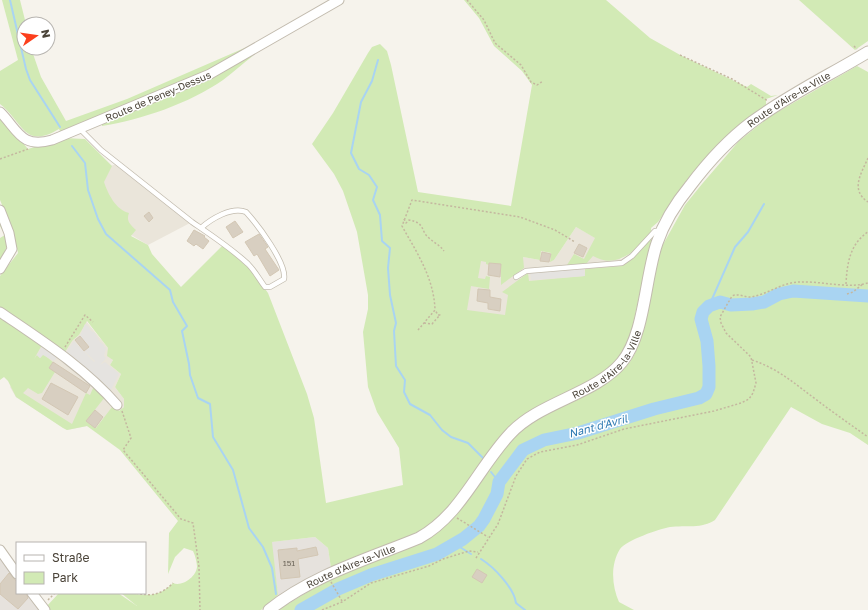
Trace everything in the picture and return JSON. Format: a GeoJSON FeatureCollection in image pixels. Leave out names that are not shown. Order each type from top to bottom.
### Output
{"type":"FeatureCollection","features":[{"type":"Feature","properties":{"kind":"street","name":"Route de Peney-Dessus"},"geometry":{"type":"LineString","coordinates":[[0,112],[19,135],[27,141],[35,143],[52,140],[210,74],[339,0]]}},
{"type":"Feature","properties":{"kind":"street","name":"Route d'Aire-la-Ville"},"geometry":{"type":"LineString","coordinates":[[269,610],[288,596],[312,583],[419,538],[431,531],[459,503],[499,447],[515,429],[534,415],[594,383],[617,367],[626,357],[634,339],[652,257],[662,230],[676,205],[699,174],[741,131],[763,114],[868,52]]}},
{"type":"Feature","properties":{"kind":"street"},"geometry":{"type":"LineString","coordinates":[[0,210],[9,233],[12,249],[0,269]]}},
{"type":"Feature","properties":{"kind":"street"},"geometry":{"type":"LineString","coordinates":[[0,312],[61,354],[108,395],[117,405]]}},
{"type":"Feature","properties":{"kind":"street"},"geometry":{"type":"LineString","coordinates":[[0,550],[16,573]]}},
{"type":"Feature","properties":{"kind":"street"},"geometry":{"type":"LineString","coordinates":[[33,594],[44,608]]}},
{"type":"Feature","properties":{"kind":"lane"},"geometry":{"type":"LineString","coordinates":[[80,129],[101,150],[201,228],[218,239],[248,264],[266,287],[270,287],[284,279],[285,274],[278,259],[246,212],[241,210],[226,214],[209,221],[201,228]]}},
{"type":"Feature","properties":{"kind":"lane"},"geometry":{"type":"LineString","coordinates":[[516,277],[526,271],[622,263],[632,256],[655,231],[662,230]]}},
{"type":"Feature","properties":{"kind":"path"},"geometry":{"type":"LineString","coordinates":[[467,0],[484,20],[495,44],[521,65],[533,84],[537,85],[543,81]]}},
{"type":"Feature","properties":{"kind":"path"},"geometry":{"type":"LineString","coordinates":[[680,55],[737,81],[766,99]]}},
{"type":"Feature","properties":{"kind":"path"},"geometry":{"type":"LineString","coordinates":[[0,159],[30,148]]}},
{"type":"Feature","properties":{"kind":"path"},"geometry":{"type":"LineString","coordinates":[[868,158],[857,186],[860,195],[868,202]]}},
{"type":"Feature","properties":{"kind":"path"},"geometry":{"type":"LineString","coordinates":[[424,323],[432,324],[440,315],[438,315],[435,310],[435,298],[430,276],[402,226],[412,200],[520,217],[555,230],[575,242]]}},
{"type":"Feature","properties":{"kind":"path"},"geometry":{"type":"LineString","coordinates":[[404,219],[406,223],[409,220],[416,221],[423,226],[428,238],[444,250]]}},
{"type":"Feature","properties":{"kind":"path"},"geometry":{"type":"LineString","coordinates":[[846,284],[847,270],[852,248],[868,232]]}},
{"type":"Feature","properties":{"kind":"path"},"geometry":{"type":"LineString","coordinates":[[476,558],[498,524],[516,476],[527,459],[540,452],[577,445],[624,429],[658,423],[741,403],[749,399],[755,387],[752,360],[748,353],[726,333],[720,323],[720,317],[732,296],[735,294],[749,297],[788,283],[868,283]]}},
{"type":"Feature","properties":{"kind":"path"},"geometry":{"type":"LineString","coordinates":[[847,294],[853,292],[863,284]]}},
{"type":"Feature","properties":{"kind":"path"},"geometry":{"type":"LineString","coordinates":[[418,330],[435,310]]}},
{"type":"Feature","properties":{"kind":"path"},"geometry":{"type":"LineString","coordinates":[[61,354],[85,315],[93,322]]}},
{"type":"Feature","properties":{"kind":"path"},"geometry":{"type":"LineString","coordinates":[[752,360],[766,365],[792,379],[817,400],[868,436]]}},
{"type":"Feature","properties":{"kind":"path"},"geometry":{"type":"LineString","coordinates":[[117,405],[124,414],[131,438],[123,450],[181,519],[193,523],[199,567],[200,610]]}},
{"type":"Feature","properties":{"kind":"path"},"geometry":{"type":"LineString","coordinates":[[459,519],[489,538]]}},
{"type":"Feature","properties":{"kind":"path"},"geometry":{"type":"LineString","coordinates":[[322,610],[342,602],[372,583],[429,566],[443,559],[462,553],[479,552]]}},
{"type":"Feature","properties":{"kind":"path"},"geometry":{"type":"LineString","coordinates":[[140,594],[148,596],[156,595],[173,583]]}},
{"type":"Feature","properties":{"kind":"path"},"geometry":{"type":"LineString","coordinates":[[335,586],[342,602]]}},
{"type":"Feature","properties":{"kind":"path"},"geometry":{"type":"LineString","coordinates":[[44,608],[53,594]]}},
{"type":"Feature","properties":{"kind":"shaded area"},"geometry":{"type":"Polygon","coordinates":[[[116,164],[190,223],[148,245],[118,227],[96,172],[116,164]]]}},
{"type":"Feature","properties":{"kind":"shaded area"},"geometry":{"type":"Polygon","coordinates":[[[576,227],[601,241],[621,259],[631,253],[637,264],[529,296],[478,337],[440,246],[496,252],[540,260],[541,251],[551,253],[550,261],[554,260],[576,227]]]}},
{"type":"Feature","properties":{"kind":"shaded area"},"geometry":{"type":"Polygon","coordinates":[[[584,267],[585,276],[531,280],[530,271],[584,267]]]}},
{"type":"Feature","properties":{"kind":"shaded area"},"geometry":{"type":"Polygon","coordinates":[[[0,307],[46,339],[72,341],[79,335],[86,321],[108,348],[113,360],[110,365],[121,374],[115,387],[124,399],[124,407],[94,430],[87,426],[67,430],[16,397],[10,387],[42,345],[0,318],[0,307]]]}},
{"type":"Feature","properties":{"kind":"shaded area"},"geometry":{"type":"Polygon","coordinates":[[[85,324],[91,331],[94,332],[106,348],[104,356],[106,358],[100,365],[105,362],[119,374],[111,390],[66,353],[74,341],[94,362],[95,361],[84,351],[89,346],[80,336],[85,324]]]}},
{"type":"Feature","properties":{"kind":"shaded area"},"geometry":{"type":"Polygon","coordinates":[[[44,343],[60,353],[54,361],[43,355],[40,358],[37,355],[44,343]]]}},
{"type":"Feature","properties":{"kind":"shaded area"},"geometry":{"type":"Polygon","coordinates":[[[315,537],[328,548],[331,568],[297,584],[271,602],[273,597],[278,595],[271,542],[315,537]]]}},
{"type":"Feature","properties":{"kind":"shaded area"},"geometry":{"type":"Polygon","coordinates":[[[0,545],[16,569],[16,594],[34,594],[44,610],[0,610],[0,545]]]}},
{"type":"Feature","properties":{"kind":"green space"},"geometry":{"type":"Polygon","coordinates":[[[2,0],[20,0],[24,16],[16,16],[16,52],[2,0]]]}},
{"type":"Feature","properties":{"kind":"green space"},"geometry":{"type":"Polygon","coordinates":[[[464,0],[606,0],[650,38],[682,56],[747,87],[751,84],[771,96],[778,95],[766,99],[766,108],[714,150],[690,176],[658,222],[651,228],[652,238],[632,331],[628,344],[622,355],[612,365],[588,382],[547,401],[522,416],[494,445],[455,502],[429,525],[413,534],[398,542],[331,568],[328,548],[315,537],[272,542],[278,595],[261,610],[48,610],[46,607],[58,594],[119,594],[137,606],[122,594],[148,595],[160,592],[173,583],[180,584],[191,578],[196,571],[197,565],[193,551],[184,548],[175,557],[168,574],[169,533],[178,521],[120,450],[87,426],[67,430],[63,428],[16,397],[8,381],[4,377],[0,380],[0,318],[42,345],[34,359],[37,355],[40,358],[43,354],[53,362],[49,368],[55,372],[42,393],[38,394],[28,388],[23,393],[72,424],[86,393],[90,395],[94,386],[105,397],[86,421],[96,428],[112,407],[115,406],[119,411],[124,407],[124,399],[115,387],[121,374],[110,365],[113,360],[107,356],[108,348],[87,321],[79,335],[72,341],[65,352],[0,307],[0,276],[18,253],[13,231],[0,200],[0,116],[28,149],[64,138],[85,139],[112,166],[104,182],[116,205],[120,209],[129,213],[128,220],[136,230],[131,236],[148,245],[152,254],[181,287],[223,245],[252,271],[268,293],[307,394],[314,418],[326,503],[403,485],[399,448],[377,412],[368,387],[363,332],[368,309],[368,295],[357,232],[343,191],[334,174],[312,144],[333,113],[372,47],[380,44],[387,51],[391,65],[418,192],[511,206],[532,85],[522,71],[494,46],[479,18],[464,0]],[[576,227],[554,260],[550,262],[551,253],[541,251],[540,260],[523,257],[524,268],[501,285],[501,265],[490,263],[489,265],[486,264],[486,262],[481,261],[478,278],[485,279],[486,276],[490,277],[489,289],[471,286],[467,310],[505,315],[508,295],[502,292],[528,273],[529,281],[585,276],[585,269],[622,266],[634,258],[631,253],[617,260],[608,261],[593,256],[586,264],[567,265],[574,254],[584,259],[595,238],[576,227]]]}},
{"type":"Feature","properties":{"kind":"green space"},"geometry":{"type":"Polygon","coordinates":[[[799,0],[868,0],[868,41],[855,50],[799,0]]]}},
{"type":"Feature","properties":{"kind":"green space"},"geometry":{"type":"Polygon","coordinates":[[[256,43],[223,61],[224,63],[61,133],[59,129],[47,135],[38,136],[31,135],[25,131],[0,104],[0,71],[18,60],[17,56],[34,56],[41,77],[66,121],[127,99],[256,43]]]}},
{"type":"Feature","properties":{"kind":"green space"},"geometry":{"type":"Polygon","coordinates":[[[254,55],[223,80],[196,96],[149,115],[133,120],[102,126],[102,123],[254,55]]]}},
{"type":"Feature","properties":{"kind":"green space"},"geometry":{"type":"Polygon","coordinates":[[[857,66],[868,72],[868,445],[850,433],[822,424],[791,407],[715,520],[705,525],[670,527],[659,530],[629,542],[620,549],[613,569],[615,589],[619,602],[634,610],[278,610],[319,585],[433,536],[460,510],[502,450],[515,436],[540,417],[596,388],[610,380],[621,371],[633,357],[639,341],[660,250],[685,205],[739,141],[769,117],[857,66]]]}},
{"type":"Feature","properties":{"kind":"green space"},"geometry":{"type":"Polygon","coordinates":[[[0,219],[6,235],[7,245],[6,250],[0,260],[0,238],[5,235],[0,226],[0,219]]]}},
{"type":"Feature","properties":{"kind":"building"},"geometry":{"type":"Polygon","coordinates":[[[149,212],[153,218],[149,222],[144,216],[149,212]]]}},
{"type":"Feature","properties":{"kind":"building"},"geometry":{"type":"Polygon","coordinates":[[[235,221],[243,232],[233,238],[226,227],[235,221]]]}},
{"type":"Feature","properties":{"kind":"building"},"geometry":{"type":"Polygon","coordinates":[[[194,230],[205,236],[204,237],[209,241],[203,249],[196,244],[194,246],[187,241],[194,230]]]}},
{"type":"Feature","properties":{"kind":"building"},"geometry":{"type":"Polygon","coordinates":[[[259,234],[268,247],[265,249],[279,270],[270,276],[257,254],[254,256],[245,242],[259,234]]]}},
{"type":"Feature","properties":{"kind":"building"},"geometry":{"type":"Polygon","coordinates":[[[579,244],[587,248],[583,257],[574,253],[579,244]]]}},
{"type":"Feature","properties":{"kind":"building"},"geometry":{"type":"Polygon","coordinates":[[[542,252],[551,254],[549,262],[540,261],[542,252]]]}},
{"type":"Feature","properties":{"kind":"building"},"geometry":{"type":"Polygon","coordinates":[[[489,263],[501,264],[500,277],[488,275],[489,263]]]}},
{"type":"Feature","properties":{"kind":"building"},"geometry":{"type":"Polygon","coordinates":[[[478,289],[490,290],[490,297],[501,299],[500,311],[488,309],[488,303],[477,301],[478,289]]]}},
{"type":"Feature","properties":{"kind":"building"},"geometry":{"type":"Polygon","coordinates":[[[80,336],[89,347],[84,351],[75,340],[80,336]]]}},
{"type":"Feature","properties":{"kind":"building"},"geometry":{"type":"Polygon","coordinates":[[[53,362],[90,386],[86,393],[49,368],[53,362]]]}},
{"type":"Feature","properties":{"kind":"building"},"geometry":{"type":"Polygon","coordinates":[[[51,383],[78,397],[68,415],[42,399],[51,383]]]}},
{"type":"Feature","properties":{"kind":"building"},"geometry":{"type":"Polygon","coordinates":[[[95,410],[103,417],[95,428],[86,421],[95,410]]]}},
{"type":"Feature","properties":{"kind":"building"},"geometry":{"type":"Polygon","coordinates":[[[316,547],[318,555],[298,559],[300,577],[281,579],[278,550],[297,548],[297,551],[316,547]]]}},
{"type":"Feature","properties":{"kind":"building"},"geometry":{"type":"Polygon","coordinates":[[[477,569],[487,575],[482,583],[472,577],[477,569]]]}},
{"type":"Feature","properties":{"kind":"building"},"geometry":{"type":"Polygon","coordinates":[[[9,573],[16,581],[16,594],[26,594],[28,598],[18,609],[0,594],[0,584],[9,573]]]}},
{"type":"Feature","properties":{"kind":"waterway"},"geometry":{"type":"LineString","coordinates":[[10,0],[26,69],[30,80],[60,127]]}},
{"type":"Feature","properties":{"kind":"waterway"},"geometry":{"type":"LineString","coordinates":[[378,60],[372,81],[361,102],[351,153],[359,169],[369,175],[377,187],[373,200],[380,215],[382,241],[390,248],[388,268],[390,295],[396,323],[394,331],[396,366],[405,380],[404,392],[410,404],[430,415],[442,430],[451,437],[468,443],[483,458]]}},
{"type":"Feature","properties":{"kind":"waterway"},"geometry":{"type":"LineString","coordinates":[[72,146],[85,163],[88,190],[98,219],[106,234],[170,290],[173,302],[187,326],[182,331],[190,375],[198,398],[210,404],[213,437],[233,470],[249,528],[263,547],[272,568],[276,594]]}},
{"type":"Feature","properties":{"kind":"waterway"},"geometry":{"type":"LineString","coordinates":[[709,306],[735,247],[748,232],[764,204]]}},
{"type":"Feature","properties":{"kind":"waterway","name":"Nant d'Avril"},"geometry":{"type":"LineString","coordinates":[[301,610],[338,589],[371,575],[437,554],[463,539],[479,526],[484,519],[497,494],[499,482],[523,450],[544,440],[578,433],[654,409],[699,398],[706,394],[709,387],[709,366],[707,341],[701,319],[703,312],[709,306],[720,302],[731,305],[764,302],[779,294],[793,291],[868,296]]}},
{"type":"Feature","properties":{"kind":"waterway"},"geometry":{"type":"LineString","coordinates":[[491,472],[499,482]]}},
{"type":"Feature","properties":{"kind":"waterway"},"geometry":{"type":"LineString","coordinates":[[455,544],[471,554]]}},
{"type":"Feature","properties":{"kind":"waterway"},"geometry":{"type":"LineString","coordinates":[[481,559],[503,578],[512,591],[516,603],[525,610]]}}]}
